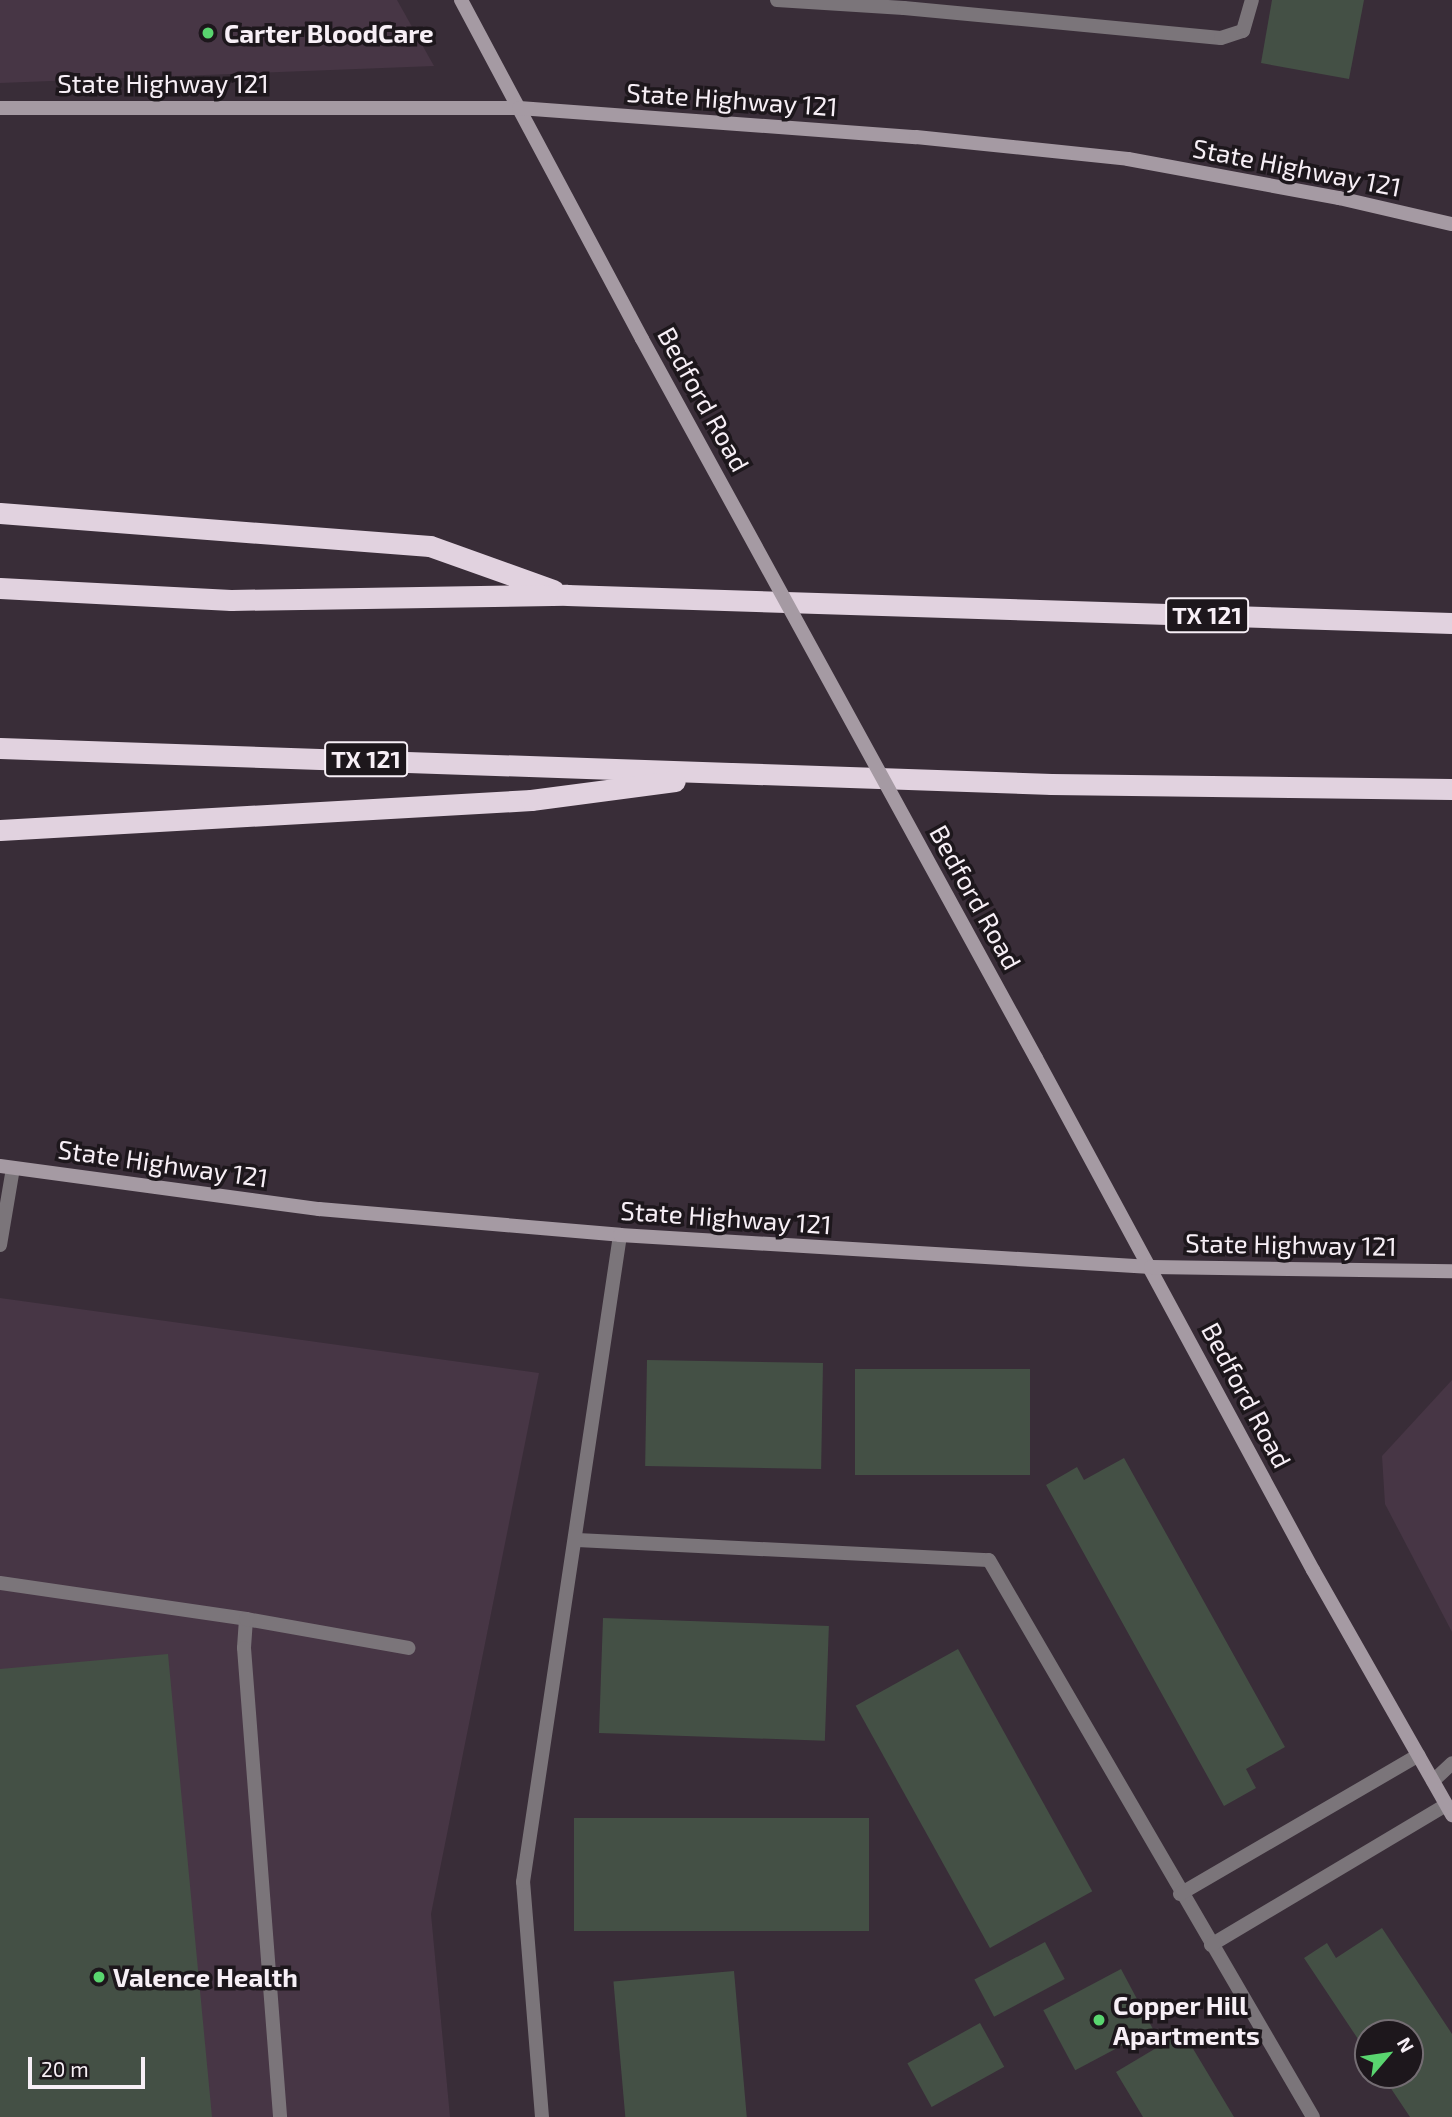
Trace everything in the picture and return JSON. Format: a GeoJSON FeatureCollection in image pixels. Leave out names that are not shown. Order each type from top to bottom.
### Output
{"type":"FeatureCollection","features":[{"type":"Feature","properties":{"kind":"highway"},"geometry":{"type":"LineString","coordinates":[[0,513],[430,546],[568,595]]}},
{"type":"Feature","properties":{"kind":"highway","name":"TX 121"},"geometry":{"type":"LineString","coordinates":[[0,588],[231,600],[568,595],[1452,623]]}},
{"type":"Feature","properties":{"kind":"highway","name":"TX 121"},"geometry":{"type":"LineString","coordinates":[[0,748],[1065,784],[1452,789]]}},
{"type":"Feature","properties":{"kind":"highway"},"geometry":{"type":"LineString","coordinates":[[0,830],[531,800],[732,774]]}},
{"type":"Feature","properties":{"kind":"main road","name":"Bedford Road"},"geometry":{"type":"LineString","coordinates":[[461,0],[642,339],[1151,1267],[1313,1570],[1449,1810]]}},
{"type":"Feature","properties":{"kind":"main road","name":"State Highway 121"},"geometry":{"type":"LineString","coordinates":[[0,107],[519,108],[916,137],[1128,159],[1339,198],[1452,225]]}},
{"type":"Feature","properties":{"kind":"main road","name":"State Highway 121"},"geometry":{"type":"LineString","coordinates":[[6,1167],[319,1209],[620,1235],[1151,1267],[1452,1271]]}},
{"type":"Feature","properties":{"kind":"lane"},"geometry":{"type":"LineString","coordinates":[[776,0],[904,8],[1221,38],[1243,31],[1252,0]]}},
{"type":"Feature","properties":{"kind":"lane"},"geometry":{"type":"LineString","coordinates":[[0,1245],[6,1167]]}},
{"type":"Feature","properties":{"kind":"lane"},"geometry":{"type":"LineString","coordinates":[[542,2117],[523,1882],[577,1540],[620,1235]]}},
{"type":"Feature","properties":{"kind":"lane"},"geometry":{"type":"LineString","coordinates":[[577,1540],[989,1560],[1180,1894],[1313,2117]]}},
{"type":"Feature","properties":{"kind":"lane"},"geometry":{"type":"LineString","coordinates":[[0,1583],[246,1619],[408,1648]]}},
{"type":"Feature","properties":{"kind":"lane"},"geometry":{"type":"LineString","coordinates":[[246,1619],[244,1648],[280,2117]]}},
{"type":"Feature","properties":{"kind":"lane"},"geometry":{"type":"LineString","coordinates":[[1180,1894],[1419,1755]]}},
{"type":"Feature","properties":{"kind":"lane"},"geometry":{"type":"LineString","coordinates":[[1433,1780],[1452,1763]]}},
{"type":"Feature","properties":{"kind":"lane"},"geometry":{"type":"LineString","coordinates":[[1211,1945],[1449,1810]]}},
{"type":"Feature","properties":{"kind":"shaded area","name":"Carter BloodCare"},"geometry":{"type":"Polygon","coordinates":[[[0,0],[397,0],[434,66],[0,83],[0,0]]]}},
{"type":"Feature","properties":{"kind":"shaded area"},"geometry":{"type":"Polygon","coordinates":[[[0,1298],[539,1373],[431,1914],[450,2117],[0,2117],[0,1298]]]}},
{"type":"Feature","properties":{"kind":"shaded area"},"geometry":{"type":"Polygon","coordinates":[[[1452,1380],[1452,1632],[1385,1504],[1382,1456],[1452,1380]]]}},
{"type":"Feature","properties":{"kind":"building"},"geometry":{"type":"Polygon","coordinates":[[[1272,0],[1364,0],[1349,79],[1261,63],[1272,0]]]}},
{"type":"Feature","properties":{"kind":"building"},"geometry":{"type":"Polygon","coordinates":[[[647,1360],[823,1363],[821,1469],[645,1466],[647,1360]]]}},
{"type":"Feature","properties":{"kind":"building"},"geometry":{"type":"Polygon","coordinates":[[[855,1369],[1030,1369],[1030,1475],[855,1475],[855,1369]]]}},
{"type":"Feature","properties":{"kind":"building"},"geometry":{"type":"Polygon","coordinates":[[[1124,1458],[1285,1747],[1246,1769],[1256,1788],[1224,1806],[1046,1485],[1077,1467],[1084,1480],[1124,1458]]]}},
{"type":"Feature","properties":{"kind":"building"},"geometry":{"type":"Polygon","coordinates":[[[603,1618],[829,1626],[825,1741],[599,1733],[603,1618]]]}},
{"type":"Feature","properties":{"kind":"building"},"geometry":{"type":"Polygon","coordinates":[[[958,1649],[1092,1891],[990,1948],[856,1706],[958,1649]]]}},
{"type":"Feature","properties":{"kind":"building","name":"Valence Health"},"geometry":{"type":"Polygon","coordinates":[[[168,1654],[212,2117],[0,2117],[0,1669],[168,1654]]]}},
{"type":"Feature","properties":{"kind":"building"},"geometry":{"type":"Polygon","coordinates":[[[574,1818],[869,1818],[869,1931],[574,1931],[574,1818]]]}},
{"type":"Feature","properties":{"kind":"building"},"geometry":{"type":"Polygon","coordinates":[[[1382,1928],[1452,2034],[1452,2117],[1410,2117],[1391,2089],[1424,2089],[1424,2019],[1354,2019],[1354,2033],[1304,1958],[1327,1943],[1336,1958],[1382,1928]]]}},
{"type":"Feature","properties":{"kind":"building"},"geometry":{"type":"Polygon","coordinates":[[[1045,1942],[1065,1979],[994,2017],[974,1980],[1045,1942]]]}},
{"type":"Feature","properties":{"kind":"building","name":"Copper Hill Apartments"},"geometry":{"type":"Polygon","coordinates":[[[1121,1969],[1153,2029],[1075,2070],[1043,2010],[1121,1969]]]}},
{"type":"Feature","properties":{"kind":"building"},"geometry":{"type":"Polygon","coordinates":[[[734,1971],[747,2117],[625,2117],[613,1982],[734,1971]]]}},
{"type":"Feature","properties":{"kind":"building"},"geometry":{"type":"Polygon","coordinates":[[[980,2023],[1004,2067],[932,2107],[907,2063],[980,2023]]]}},
{"type":"Feature","properties":{"kind":"building"},"geometry":{"type":"Polygon","coordinates":[[[1183,2032],[1234,2117],[1143,2117],[1116,2072],[1183,2032]]]}},
{"type":"Feature","properties":{"kind":"place","name":"Carter BloodCare"},"geometry":{"type":"Point","coordinates":[208,33]}},
{"type":"Feature","properties":{"kind":"place","name":"Valence Health"},"geometry":{"type":"Point","coordinates":[99,1977]}},
{"type":"Feature","properties":{"kind":"place","name":"Copper Hill Apartments"},"geometry":{"type":"Point","coordinates":[1099,2020]}}]}
